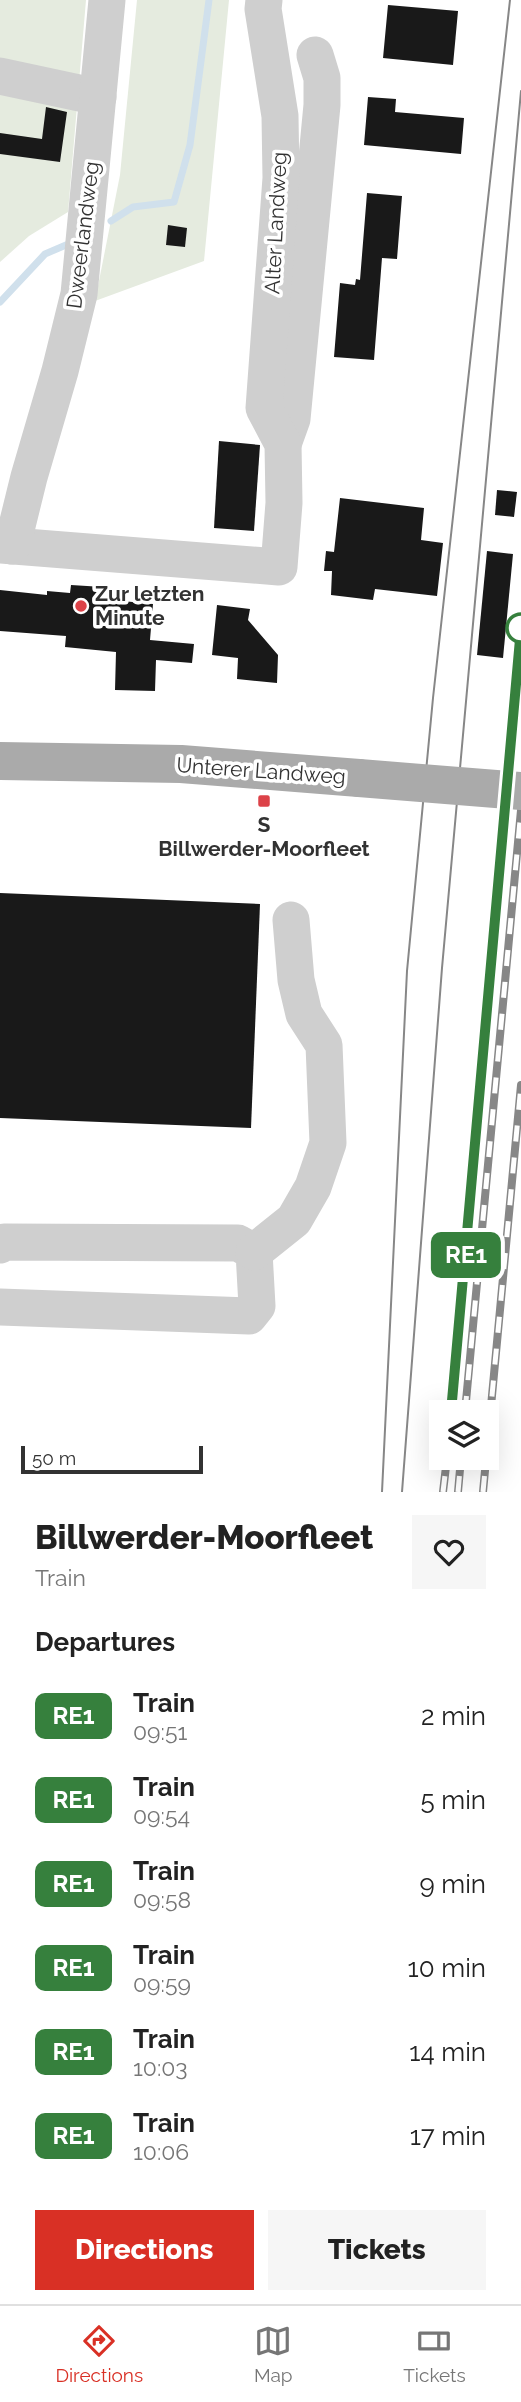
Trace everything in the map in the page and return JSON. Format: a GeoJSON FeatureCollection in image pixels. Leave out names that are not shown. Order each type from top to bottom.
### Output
{"type":"FeatureCollection","features":[{"type":"Feature","properties":{"kind":"main road","name":"Unterer Landweg"},"geometry":{"type":"LineString","coordinates":[[0,761],[181,764],[521,790]]}},
{"type":"Feature","properties":{"kind":"street","name":"Dweerlandweg"},"geometry":{"type":"LineString","coordinates":[[6,545],[60,371],[79,294],[107,0]]}},
{"type":"Feature","properties":{"kind":"street","name":"Alter Landweg"},"geometry":{"type":"LineString","coordinates":[[264,0],[263,9],[280,116],[281,178],[264,408],[283,444]]}},
{"type":"Feature","properties":{"kind":"street","name":"Alter Landweg"},"geometry":{"type":"LineString","coordinates":[[6,545],[279,567],[284,503],[283,444],[292,419],[322,105],[322,78],[315,55]]}},
{"type":"Feature","properties":{"kind":"street"},"geometry":{"type":"LineString","coordinates":[[0,76],[98,97]]}},
{"type":"Feature","properties":{"kind":"street"},"geometry":{"type":"LineString","coordinates":[[254,1252],[294,1220],[313,1187],[328,1143],[324,1045],[304,1014],[296,980],[291,920]]}},
{"type":"Feature","properties":{"kind":"street"},"geometry":{"type":"LineString","coordinates":[[0,1245],[4,1242],[238,1243],[254,1252]]}},
{"type":"Feature","properties":{"kind":"street"},"geometry":{"type":"LineString","coordinates":[[0,1307],[248,1316],[257,1306],[254,1252]]}},
{"type":"Feature","properties":{"kind":"shaded area"},"geometry":{"type":"Polygon","coordinates":[[[0,0],[86,0],[68,212],[29,236],[0,262],[0,0]]]}},
{"type":"Feature","properties":{"kind":"shaded area"},"geometry":{"type":"Polygon","coordinates":[[[137,0],[229,0],[204,261],[95,301],[120,175],[137,0]]]}},
{"type":"Feature","properties":{"kind":"building"},"geometry":{"type":"Polygon","coordinates":[[[388,5],[458,11],[453,65],[383,58],[388,5]]]}},
{"type":"Feature","properties":{"kind":"building"},"geometry":{"type":"Polygon","coordinates":[[[368,97],[396,99],[395,112],[464,118],[461,154],[364,145],[368,97]]]}},
{"type":"Feature","properties":{"kind":"building"},"geometry":{"type":"Polygon","coordinates":[[[46,107],[67,112],[60,162],[0,154],[0,133],[42,139],[46,107]]]}},
{"type":"Feature","properties":{"kind":"building"},"geometry":{"type":"Polygon","coordinates":[[[367,193],[402,196],[397,259],[382,258],[374,360],[334,357],[340,283],[355,285],[356,279],[360,280],[367,193]]]}},
{"type":"Feature","properties":{"kind":"building"},"geometry":{"type":"Polygon","coordinates":[[[168,225],[187,228],[185,247],[166,245],[168,225]]]}},
{"type":"Feature","properties":{"kind":"building"},"geometry":{"type":"Polygon","coordinates":[[[219,441],[260,445],[254,531],[214,528],[219,441]]]}},
{"type":"Feature","properties":{"kind":"building"},"geometry":{"type":"Polygon","coordinates":[[[497,490],[517,492],[514,517],[495,515],[497,490]]]}},
{"type":"Feature","properties":{"kind":"building"},"geometry":{"type":"Polygon","coordinates":[[[340,498],[424,508],[421,540],[443,543],[437,596],[375,589],[373,600],[331,595],[332,571],[324,571],[326,551],[334,552],[340,498]]]}},
{"type":"Feature","properties":{"kind":"building"},"geometry":{"type":"Polygon","coordinates":[[[487,551],[513,554],[503,658],[477,655],[487,551]]]}},
{"type":"Feature","properties":{"kind":"building"},"geometry":{"type":"Polygon","coordinates":[[[71,585],[103,587],[102,599],[153,604],[150,640],[194,644],[192,663],[156,660],[155,691],[115,690],[116,652],[65,647],[66,636],[0,631],[0,590],[47,595],[47,591],[70,593],[71,585]]]}},
{"type":"Feature","properties":{"kind":"building"},"geometry":{"type":"Polygon","coordinates":[[[217,605],[250,609],[248,620],[278,655],[277,683],[237,679],[238,658],[212,655],[217,605]]]}},
{"type":"Feature","properties":{"kind":"building"},"geometry":{"type":"Polygon","coordinates":[[[0,893],[260,904],[251,1128],[0,1118],[0,893]]]}},
{"type":"Feature","properties":{"kind":"waterway"},"geometry":{"type":"LineString","coordinates":[[111,221],[133,207],[174,202],[190,145],[209,0]]}},
{"type":"Feature","properties":{"kind":"waterway"},"geometry":{"type":"LineString","coordinates":[[0,302],[45,254],[66,245]]}},
{"type":"Feature","properties":{"kind":"tram line"},"geometry":{"type":"LineString","coordinates":[[382,1492],[407,971],[433,698],[510,0]]}},
{"type":"Feature","properties":{"kind":"tram line"},"geometry":{"type":"LineString","coordinates":[[402,1492],[442,968],[521,91]]}},
{"type":"Feature","properties":{"kind":"railway"},"geometry":{"type":"LineString","coordinates":[[452,1400],[521,627]]}},
{"type":"Feature","properties":{"kind":"railway"},"geometry":{"type":"LineString","coordinates":[[466,1400],[521,810]]}},
{"type":"Feature","properties":{"kind":"railway"},"geometry":{"type":"LineString","coordinates":[[483,1492],[521,1085]]}},
{"type":"Feature","properties":{"kind":"railway"},"geometry":{"type":"LineString","coordinates":[[443,1492],[446,1470]]}},
{"type":"Feature","properties":{"kind":"railway"},"geometry":{"type":"LineString","coordinates":[[458,1492],[460,1470]]}},
{"type":"Feature","properties":{"kind":"train","name":"RE1"},"geometry":{"type":"LineString","coordinates":[[452,1400],[521,628]]}},
{"type":"Feature","properties":{"kind":"place","name":"Zur letzten Minute"},"geometry":{"type":"Point","coordinates":[81,606]}},
{"type":"Feature","properties":{"kind":"place","name":"S Billwerder-Moorfleet"},"geometry":{"type":"Point","coordinates":[264,801]}}]}
